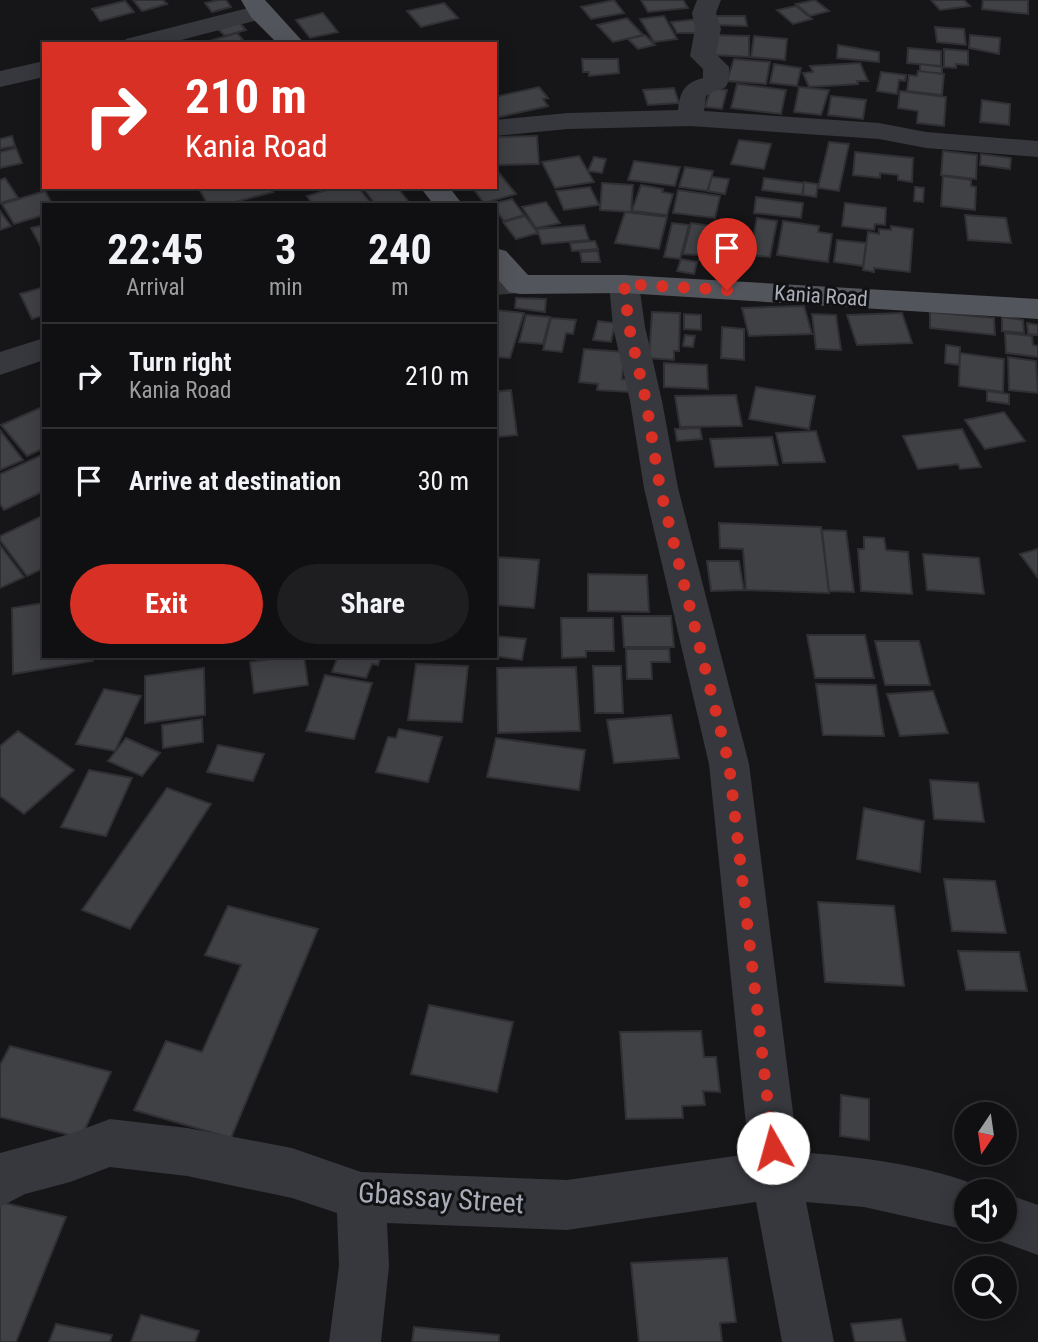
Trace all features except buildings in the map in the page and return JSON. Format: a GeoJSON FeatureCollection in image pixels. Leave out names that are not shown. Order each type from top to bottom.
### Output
{"type":"FeatureCollection","features":[{"type":"Feature","properties":{"kind":"main road"},"geometry":{"type":"LineString","coordinates":[[256,6],[291,42]]}},
{"type":"Feature","properties":{"kind":"main road"},"geometry":{"type":"LineString","coordinates":[[436,189],[447,203]]}},
{"type":"Feature","properties":{"kind":"main road"},"geometry":{"type":"LineString","coordinates":[[497,262],[507,286]]}},
{"type":"Feature","properties":{"kind":"main road","name":"Kania Road"},"geometry":{"type":"LineString","coordinates":[[507,286],[624,284],[1038,309]]}},
{"type":"Feature","properties":{"kind":"street"},"geometry":{"type":"LineString","coordinates":[[690,118],[693,93],[703,86],[716,84],[716,67],[704,56],[708,29],[704,13],[709,0]]}},
{"type":"Feature","properties":{"kind":"street"},"geometry":{"type":"LineString","coordinates":[[141,42],[256,6]]}},
{"type":"Feature","properties":{"kind":"street"},"geometry":{"type":"LineString","coordinates":[[0,79],[42,69]]}},
{"type":"Feature","properties":{"kind":"street"},"geometry":{"type":"LineString","coordinates":[[497,128],[568,121],[690,118],[879,131],[938,141],[1038,149]]}},
{"type":"Feature","properties":{"kind":"street"},"geometry":{"type":"LineString","coordinates":[[624,284],[629,327],[646,401],[660,488],[729,764],[776,1175],[808,1342]]}},
{"type":"Feature","properties":{"kind":"street"},"geometry":{"type":"LineString","coordinates":[[0,364],[42,349]]}},
{"type":"Feature","properties":{"kind":"street","name":"Gbassay Street"},"geometry":{"type":"LineString","coordinates":[[0,1182],[13,1172],[70,1158],[110,1143],[187,1152],[292,1173],[361,1197],[567,1205],[776,1175],[864,1182],[954,1203]]}},
{"type":"Feature","properties":{"kind":"street"},"geometry":{"type":"LineString","coordinates":[[355,1342],[364,1266],[361,1197]]}},
{"type":"Feature","properties":{"kind":"street"},"geometry":{"type":"LineString","coordinates":[[1017,1223],[1038,1230]]}},
{"type":"Feature","properties":{"kind":"route"},"geometry":{"type":"LineString","coordinates":[[727,290],[624,284],[629,327],[646,401],[660,488],[729,764],[773,1148]]}}]}
